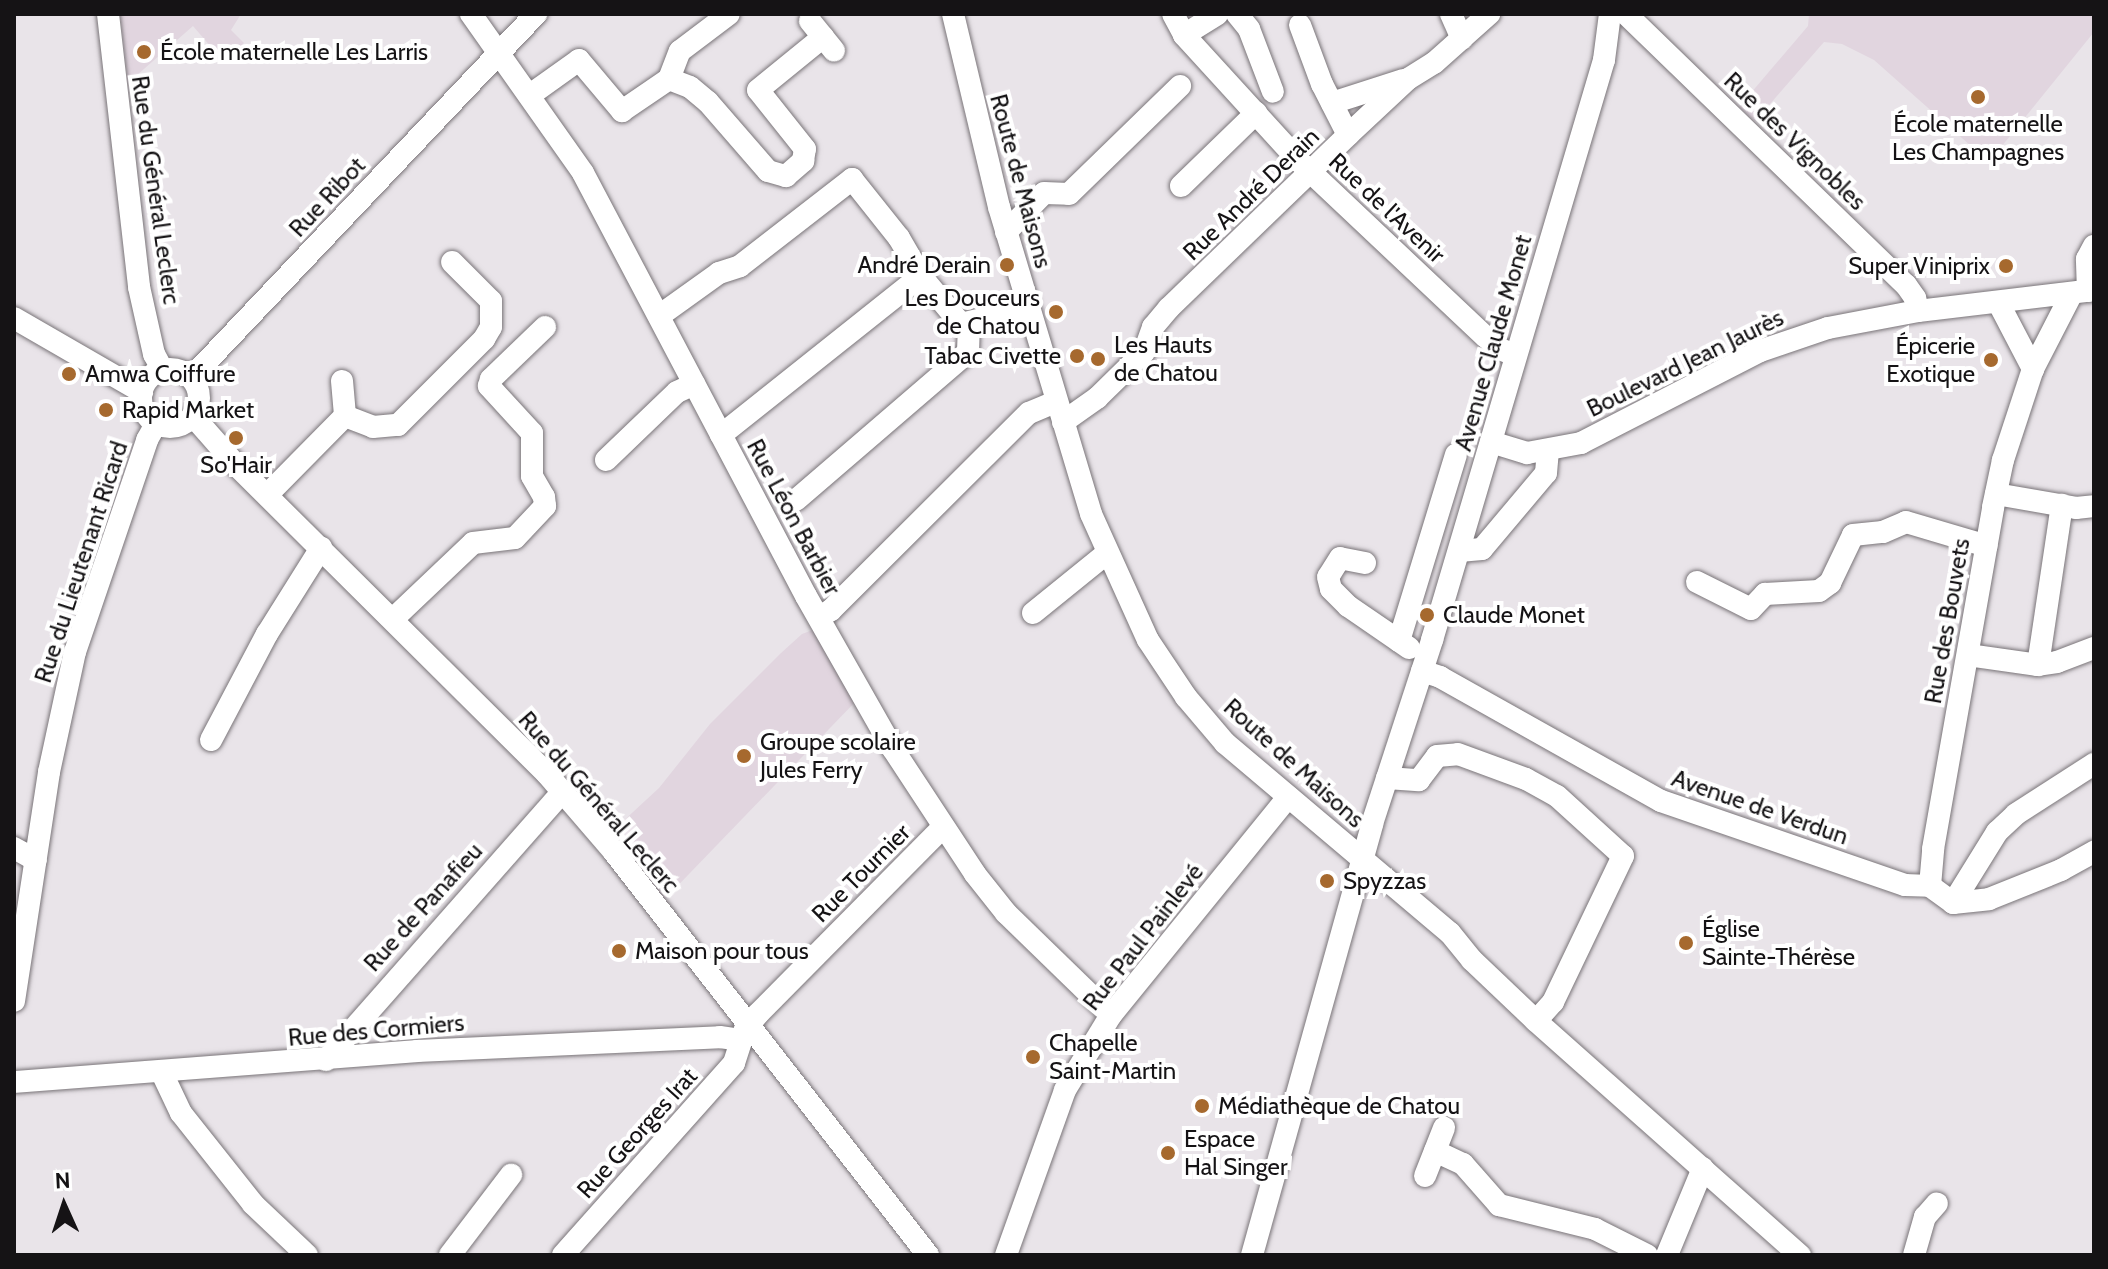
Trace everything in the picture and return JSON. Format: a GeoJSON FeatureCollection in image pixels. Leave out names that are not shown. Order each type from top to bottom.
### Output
{"type":"FeatureCollection","features":[{"type":"Feature","properties":{"kind":"street","name":"Rue du Général Leclerc"},"geometry":{"type":"LineString","coordinates":[[108,14],[139,287],[154,354],[163,371]]}},
{"type":"Feature","properties":{"kind":"street","name":"Rue Léon Barbier"},"geometry":{"type":"LineString","coordinates":[[471,14],[500,51],[583,173],[819,617],[886,737],[943,827],[1006,913],[1111,1015]]}},
{"type":"Feature","properties":{"kind":"street","name":"Rue Ribot"},"geometry":{"type":"LineString","coordinates":[[191,378],[536,14]]}},
{"type":"Feature","properties":{"kind":"street"},"geometry":{"type":"LineString","coordinates":[[530,95],[579,60],[622,111],[669,79],[680,51],[729,14]]}},
{"type":"Feature","properties":{"kind":"street","name":"Route de Maisons"},"geometry":{"type":"LineString","coordinates":[[953,14],[1006,232],[1107,553],[1148,640],[1186,697],[1225,743],[1450,933],[1472,960],[1536,1021],[1800,1255]]}},
{"type":"Feature","properties":{"kind":"street","name":"Rue de l'Avenir"},"geometry":{"type":"LineString","coordinates":[[1173,14],[1184,35],[1311,171],[1486,337],[1500,349],[1515,355]]}},
{"type":"Feature","properties":{"kind":"street"},"geometry":{"type":"LineString","coordinates":[[1184,35],[1217,14]]}},
{"type":"Feature","properties":{"kind":"street"},"geometry":{"type":"LineString","coordinates":[[1237,14],[1249,29],[1273,92]]}},
{"type":"Feature","properties":{"kind":"street"},"geometry":{"type":"LineString","coordinates":[[1451,14],[1462,39]]}},
{"type":"Feature","properties":{"kind":"street","name":"Rue André Derain"},"geometry":{"type":"LineString","coordinates":[[819,617],[831,610],[1029,413],[1060,411],[1097,398],[1144,352],[1153,327],[1169,308],[1408,79],[1462,39],[1489,14]]}},
{"type":"Feature","properties":{"kind":"street","name":"Avenue Claude Monet"},"geometry":{"type":"LineString","coordinates":[[1426,658],[1605,55],[1610,14]]}},
{"type":"Feature","properties":{"kind":"street","name":"Rue des Vignobles"},"geometry":{"type":"LineString","coordinates":[[1626,14],[1906,285],[1918,311]]}},
{"type":"Feature","properties":{"kind":"street"},"geometry":{"type":"LineString","coordinates":[[1300,25],[1348,135]]}},
{"type":"Feature","properties":{"kind":"street"},"geometry":{"type":"LineString","coordinates":[[669,79],[690,87],[708,102],[768,171],[786,176],[803,161],[805,149],[758,90],[822,36]]}},
{"type":"Feature","properties":{"kind":"street"},"geometry":{"type":"LineString","coordinates":[[1332,103],[1408,79]]}},
{"type":"Feature","properties":{"kind":"street"},"geometry":{"type":"LineString","coordinates":[[1006,232],[1044,193],[1069,194],[1180,86]]}},
{"type":"Feature","properties":{"kind":"street"},"geometry":{"type":"LineString","coordinates":[[1181,186],[1256,113]]}},
{"type":"Feature","properties":{"kind":"street"},"geometry":{"type":"LineString","coordinates":[[659,316],[719,273],[740,266],[852,179],[899,238],[921,276],[961,324],[1028,308]]}},
{"type":"Feature","properties":{"kind":"street"},"geometry":{"type":"LineString","coordinates":[[2085,291],[2087,259],[2094,246]]}},
{"type":"Feature","properties":{"kind":"street"},"geometry":{"type":"LineString","coordinates":[[345,416],[373,427],[398,425],[484,339],[491,327],[491,301],[452,262]]}},
{"type":"Feature","properties":{"kind":"street"},"geometry":{"type":"LineString","coordinates":[[721,435],[921,276]]}},
{"type":"Feature","properties":{"kind":"street","name":"Boulevard Jean Jaurès"},"geometry":{"type":"LineString","coordinates":[[1491,442],[1527,453],[1581,443],[1792,338],[1918,311],[2085,291]]}},
{"type":"Feature","properties":{"kind":"street","name":"Rue des Bouvets"},"geometry":{"type":"LineString","coordinates":[[1930,886],[1933,849],[1996,494],[2033,369],[2085,291]]}},
{"type":"Feature","properties":{"kind":"street"},"geometry":{"type":"LineString","coordinates":[[1998,302],[2033,369]]}},
{"type":"Feature","properties":{"kind":"street"},"geometry":{"type":"LineString","coordinates":[[14,318],[142,392]]}},
{"type":"Feature","properties":{"kind":"street"},"geometry":{"type":"LineString","coordinates":[[796,500],[968,352],[969,324]]}},
{"type":"Feature","properties":{"kind":"street"},"geometry":{"type":"LineString","coordinates":[[393,619],[473,543],[515,538],[545,506],[544,497],[532,476],[532,433],[489,386],[491,379],[545,327]]}},
{"type":"Feature","properties":{"kind":"street"},"geometry":{"type":"LineString","coordinates":[[178,370],[191,378],[198,400],[193,416],[180,425],[156,424],[142,406],[142,392],[149,378],[163,371],[178,370]]}},
{"type":"Feature","properties":{"kind":"street"},"geometry":{"type":"LineString","coordinates":[[267,495],[345,416],[342,381]]}},
{"type":"Feature","properties":{"kind":"street"},"geometry":{"type":"LineString","coordinates":[[606,460],[677,392],[694,384]]}},
{"type":"Feature","properties":{"kind":"street","name":"Rue du Général Leclerc"},"geometry":{"type":"LineString","coordinates":[[193,416],[267,495],[562,792],[614,852],[746,1032],[928,1255]]}},
{"type":"Feature","properties":{"kind":"street","name":"Rue du Lieutenant Ricard"},"geometry":{"type":"LineString","coordinates":[[14,1001],[49,772],[75,652],[147,440],[156,424]]}},
{"type":"Feature","properties":{"kind":"street"},"geometry":{"type":"LineString","coordinates":[[1459,551],[1482,549],[1546,473],[1548,451]]}},
{"type":"Feature","properties":{"kind":"street"},"geometry":{"type":"LineString","coordinates":[[1399,641],[1456,455]]}},
{"type":"Feature","properties":{"kind":"street"},"geometry":{"type":"LineString","coordinates":[[1996,494],[2062,505],[2094,506]]}},
{"type":"Feature","properties":{"kind":"street"},"geometry":{"type":"LineString","coordinates":[[2038,665],[2062,505]]}},
{"type":"Feature","properties":{"kind":"street"},"geometry":{"type":"LineString","coordinates":[[1697,582],[1751,609],[1765,594],[1819,591],[1830,583],[1853,535],[1883,532],[1906,522],[1987,546]]}},
{"type":"Feature","properties":{"kind":"street"},"geometry":{"type":"LineString","coordinates":[[211,740],[267,634],[321,548]]}},
{"type":"Feature","properties":{"kind":"street"},"geometry":{"type":"LineString","coordinates":[[1033,613],[1107,553]]}},
{"type":"Feature","properties":{"kind":"street","name":"Avenue de Verdun"},"geometry":{"type":"LineString","coordinates":[[1365,563],[1340,558],[1328,577],[1331,589],[1348,606],[1426,658],[1440,677],[1661,801],[1905,885],[1930,886],[1953,903]]}},
{"type":"Feature","properties":{"kind":"street"},"geometry":{"type":"LineString","coordinates":[[1968,655],[2038,665],[2057,662],[2094,648]]}},
{"type":"Feature","properties":{"kind":"street"},"geometry":{"type":"LineString","coordinates":[[1252,1255],[1363,859],[1426,658]]}},
{"type":"Feature","properties":{"kind":"street"},"geometry":{"type":"LineString","coordinates":[[1387,778],[1419,780],[1437,756],[1458,754],[1526,779],[1557,796],[1623,856],[1553,1002],[1536,1021]]}},
{"type":"Feature","properties":{"kind":"street"},"geometry":{"type":"LineString","coordinates":[[1953,903],[1997,832],[2016,814],[2094,764]]}},
{"type":"Feature","properties":{"kind":"street","name":"Rue de Panafieu"},"geometry":{"type":"LineString","coordinates":[[326,1060],[346,1033],[562,792]]}},
{"type":"Feature","properties":{"kind":"street","name":"Rue Paul Painlevé"},"geometry":{"type":"LineString","coordinates":[[1006,1255],[1055,1109],[1111,1015],[1288,797]]}},
{"type":"Feature","properties":{"kind":"street","name":"Rue Tournier"},"geometry":{"type":"LineString","coordinates":[[746,1032],[943,827]]}},
{"type":"Feature","properties":{"kind":"street"},"geometry":{"type":"LineString","coordinates":[[14,848],[36,860]]}},
{"type":"Feature","properties":{"kind":"street"},"geometry":{"type":"LineString","coordinates":[[1953,903],[1989,899],[2061,870],[2094,852]]}},
{"type":"Feature","properties":{"kind":"street","name":"Rue des Cormiers"},"geometry":{"type":"LineString","coordinates":[[14,1082],[500,1046],[720,1037],[746,1032]]}},
{"type":"Feature","properties":{"kind":"street","name":"Rue Georges Irat"},"geometry":{"type":"LineString","coordinates":[[563,1255],[734,1063],[746,1032]]}},
{"type":"Feature","properties":{"kind":"street"},"geometry":{"type":"LineString","coordinates":[[162,1073],[181,1113],[253,1204],[307,1255]]}},
{"type":"Feature","properties":{"kind":"street"},"geometry":{"type":"LineString","coordinates":[[1425,1176],[1444,1128]]}},
{"type":"Feature","properties":{"kind":"street"},"geometry":{"type":"LineString","coordinates":[[1435,1151],[1463,1164],[1499,1205],[1595,1229],[1647,1255]]}},
{"type":"Feature","properties":{"kind":"street"},"geometry":{"type":"LineString","coordinates":[[1667,1255],[1703,1168]]}},
{"type":"Feature","properties":{"kind":"street"},"geometry":{"type":"LineString","coordinates":[[450,1255],[511,1175]]}},
{"type":"Feature","properties":{"kind":"street"},"geometry":{"type":"LineString","coordinates":[[1914,1255],[1925,1217],[1937,1203]]}},
{"type":"Feature","properties":{"kind":"shaded area","name":"École maternelle Les Larris"},"geometry":{"type":"Polygon","coordinates":[[[120,14],[241,14],[231,30],[244,43],[224,62],[193,26],[128,83],[120,14]]]}},
{"type":"Feature","properties":{"kind":"shaded area","name":"École maternelle Les Champagnes"},"geometry":{"type":"Polygon","coordinates":[[[1809,14],[2094,14],[2094,32],[1989,162],[1874,60],[1842,44],[1824,42],[1755,121],[1739,107],[1808,26],[1809,14]]]}},
{"type":"Feature","properties":{"kind":"shaded area","name":"Groupe scolaire Jules Ferry"},"geometry":{"type":"Polygon","coordinates":[[[818,628],[858,699],[662,902],[606,837],[659,788],[710,724],[781,653],[802,634],[818,628]]]}},
{"type":"Feature","properties":{"kind":"place","name":"École maternelle Les Larris"},"geometry":{"type":"Point","coordinates":[144,52]}},
{"type":"Feature","properties":{"kind":"place","name":"École maternelle Les Champagnes"},"geometry":{"type":"Point","coordinates":[1978,97]}},
{"type":"Feature","properties":{"kind":"place","name":"André Derain"},"geometry":{"type":"Point","coordinates":[1007,265]}},
{"type":"Feature","properties":{"kind":"place","name":"Super Viniprix"},"geometry":{"type":"Point","coordinates":[2006,266]}},
{"type":"Feature","properties":{"kind":"place","name":"Les Douceurs de Chatou"},"geometry":{"type":"Point","coordinates":[1056,312]}},
{"type":"Feature","properties":{"kind":"place","name":"Tabac Civette"},"geometry":{"type":"Point","coordinates":[1077,356]}},
{"type":"Feature","properties":{"kind":"place","name":"Les Hauts de Chatou"},"geometry":{"type":"Point","coordinates":[1098,359]}},
{"type":"Feature","properties":{"kind":"place","name":"Épicerie Exotique"},"geometry":{"type":"Point","coordinates":[1991,360]}},
{"type":"Feature","properties":{"kind":"place","name":"Amwa Coiffure"},"geometry":{"type":"Point","coordinates":[69,374]}},
{"type":"Feature","properties":{"kind":"place","name":"Rapid Market"},"geometry":{"type":"Point","coordinates":[106,410]}},
{"type":"Feature","properties":{"kind":"place","name":"So'Hair"},"geometry":{"type":"Point","coordinates":[236,438]}},
{"type":"Feature","properties":{"kind":"place","name":"Claude Monet"},"geometry":{"type":"Point","coordinates":[1427,615]}},
{"type":"Feature","properties":{"kind":"place","name":"Groupe scolaire Jules Ferry"},"geometry":{"type":"Point","coordinates":[744,756]}},
{"type":"Feature","properties":{"kind":"place","name":"Spyzzas"},"geometry":{"type":"Point","coordinates":[1327,881]}},
{"type":"Feature","properties":{"kind":"place","name":"Église Sainte-Thérèse"},"geometry":{"type":"Point","coordinates":[1686,943]}},
{"type":"Feature","properties":{"kind":"place","name":"Maison pour tous"},"geometry":{"type":"Point","coordinates":[619,951]}},
{"type":"Feature","properties":{"kind":"place","name":"Chapelle Saint-Martin"},"geometry":{"type":"Point","coordinates":[1033,1057]}},
{"type":"Feature","properties":{"kind":"place","name":"Médiathèque de Chatou"},"geometry":{"type":"Point","coordinates":[1202,1106]}},
{"type":"Feature","properties":{"kind":"place","name":"Espace Hal Singer"},"geometry":{"type":"Point","coordinates":[1168,1153]}}]}
